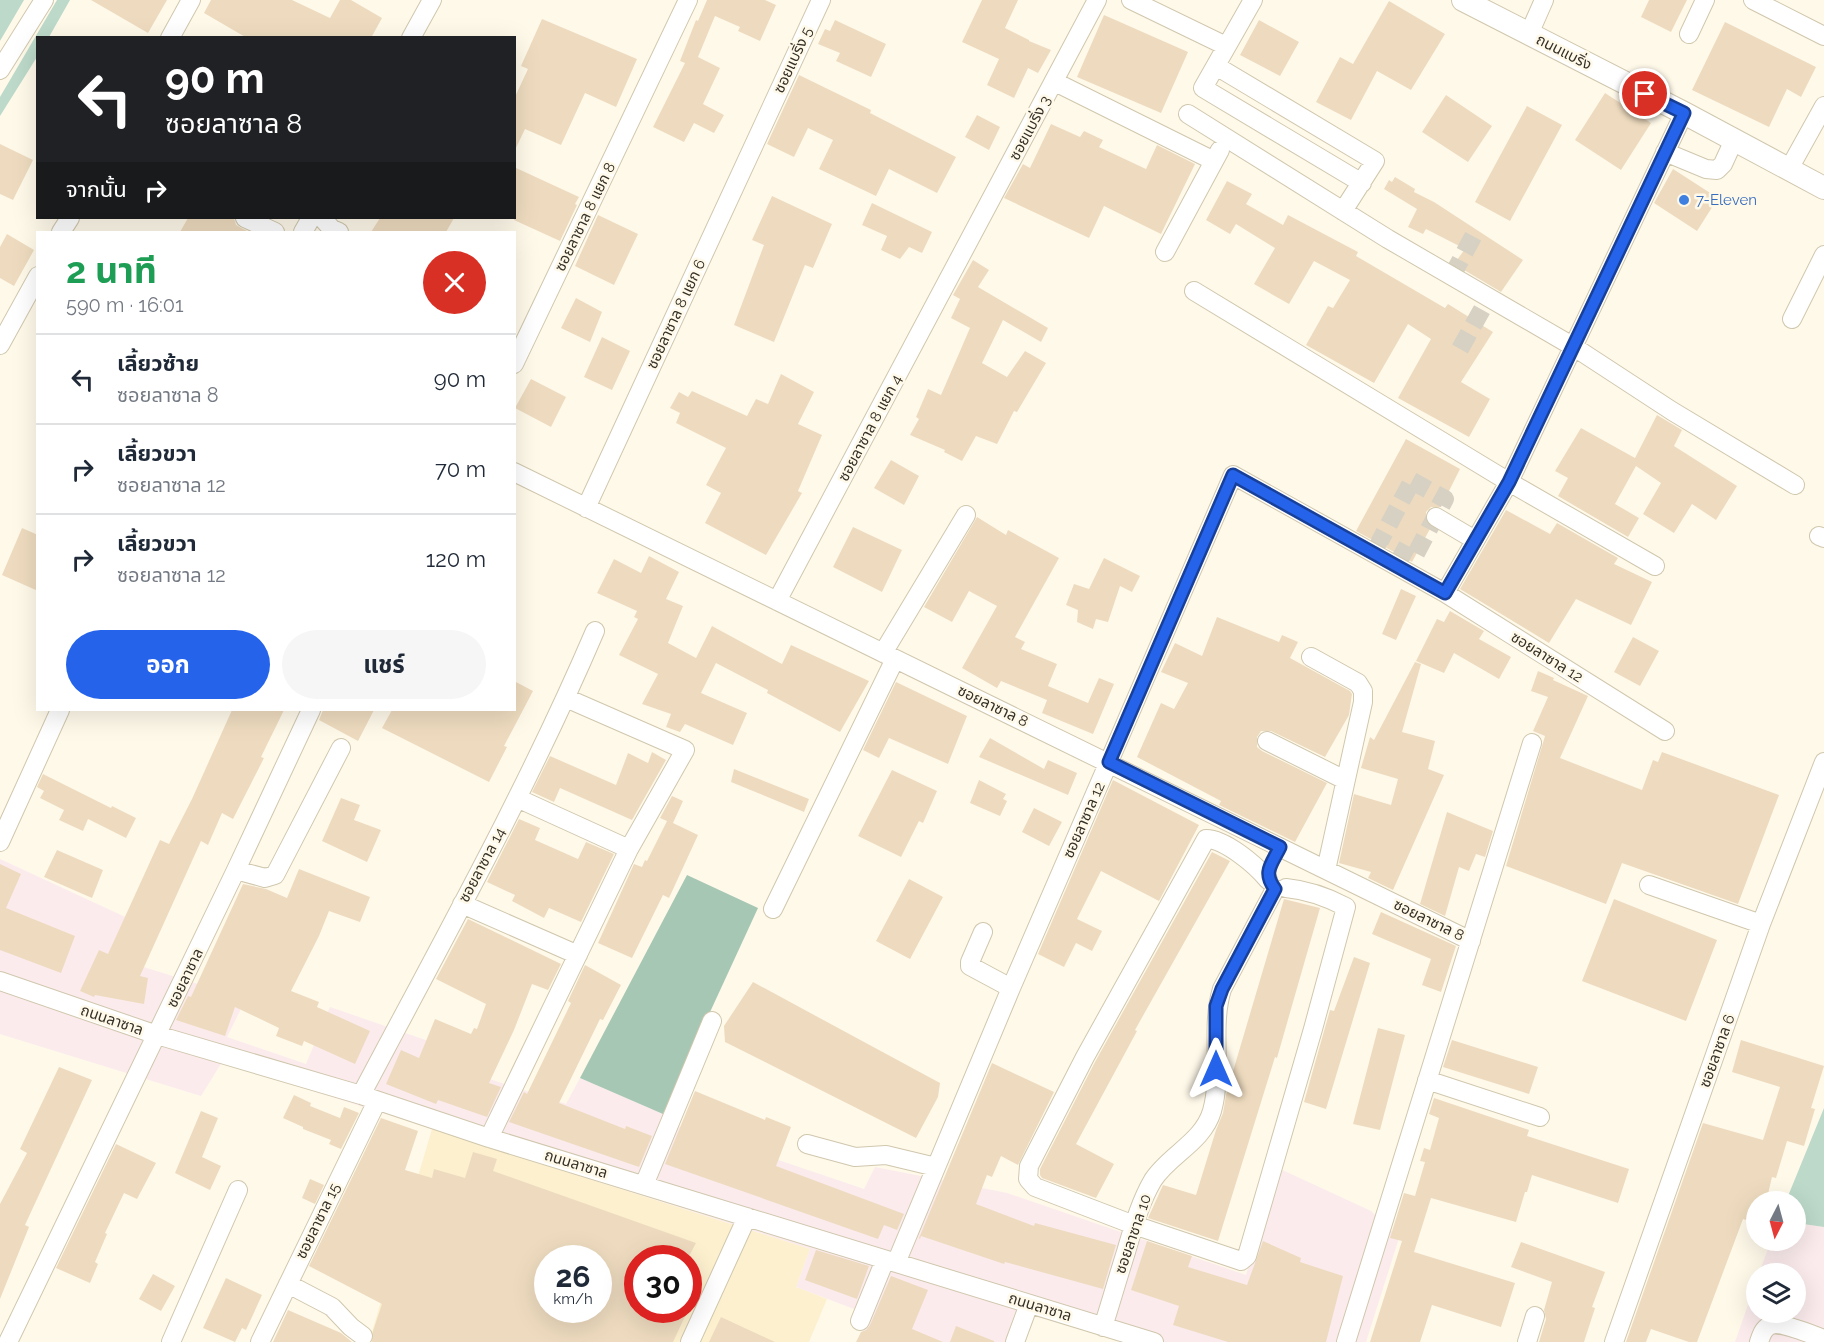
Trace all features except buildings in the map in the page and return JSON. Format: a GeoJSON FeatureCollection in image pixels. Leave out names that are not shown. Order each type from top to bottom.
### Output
{"type":"FeatureCollection","features":[{"type":"Feature","properties":{"kind":"main road","name":"ถนนแบริ่ง"},"geometry":{"type":"LineString","coordinates":[[1476,3],[1529,34],[1824,188]]}},
{"type":"Feature","properties":{"kind":"street"},"geometry":{"type":"LineString","coordinates":[[0,70],[44,0]]}},
{"type":"Feature","properties":{"kind":"street"},"geometry":{"type":"LineString","coordinates":[[171,36],[191,0]]}},
{"type":"Feature","properties":{"kind":"street"},"geometry":{"type":"LineString","coordinates":[[412,36],[432,0]]}},
{"type":"Feature","properties":{"kind":"street","name":"ซอยลาซาล 8 แยก 8"},"geometry":{"type":"LineString","coordinates":[[516,360],[688,0]]}},
{"type":"Feature","properties":{"kind":"street","name":"ซอยแบริ่ง 5"},"geometry":{"type":"LineString","coordinates":[[765,121],[821,0]]}},
{"type":"Feature","properties":{"kind":"street","name":"ซอยแบริ่ง 3"},"geometry":{"type":"LineString","coordinates":[[962,255],[1097,0]]}},
{"type":"Feature","properties":{"kind":"street"},"geometry":{"type":"LineString","coordinates":[[1131,0],[1226,46]]}},
{"type":"Feature","properties":{"kind":"street"},"geometry":{"type":"LineString","coordinates":[[1253,0],[1203,88],[1362,183]]}},
{"type":"Feature","properties":{"kind":"street"},"geometry":{"type":"LineString","coordinates":[[1529,34],[1544,0]]}},
{"type":"Feature","properties":{"kind":"street"},"geometry":{"type":"LineString","coordinates":[[1689,34],[1705,0]]}},
{"type":"Feature","properties":{"kind":"street"},"geometry":{"type":"LineString","coordinates":[[1753,0],[1824,36]]}},
{"type":"Feature","properties":{"kind":"street"},"geometry":{"type":"LineString","coordinates":[[1216,66],[1375,161],[1343,211]]}},
{"type":"Feature","properties":{"kind":"street"},"geometry":{"type":"LineString","coordinates":[[1054,82],[1214,161]]}},
{"type":"Feature","properties":{"kind":"street"},"geometry":{"type":"LineString","coordinates":[[1789,170],[1824,106]]}},
{"type":"Feature","properties":{"kind":"street"},"geometry":{"type":"LineString","coordinates":[[1445,593],[1509,482],[1684,113]]}},
{"type":"Feature","properties":{"kind":"street"},"geometry":{"type":"LineString","coordinates":[[1188,114],[1343,211],[1574,347],[1672,411],[1795,485]]}},
{"type":"Feature","properties":{"kind":"street","name":"ซอยลาซาล 8 แยก 6"},"geometry":{"type":"LineString","coordinates":[[586,508],[765,121]]}},
{"type":"Feature","properties":{"kind":"street"},"geometry":{"type":"LineString","coordinates":[[1166,252],[1227,138]]}},
{"type":"Feature","properties":{"kind":"street"},"geometry":{"type":"LineString","coordinates":[[1665,152],[1707,169],[1717,170],[1723,164],[1734,140]]}},
{"type":"Feature","properties":{"kind":"street"},"geometry":{"type":"LineString","coordinates":[[247,219],[273,231]]}},
{"type":"Feature","properties":{"kind":"street"},"geometry":{"type":"LineString","coordinates":[[323,219],[337,231]]}},
{"type":"Feature","properties":{"kind":"street","name":"ซอยลาซาล 8 แยก 4"},"geometry":{"type":"LineString","coordinates":[[777,601],[962,255]]}},
{"type":"Feature","properties":{"kind":"street"},"geometry":{"type":"LineString","coordinates":[[1792,319],[1824,255]]}},
{"type":"Feature","properties":{"kind":"street"},"geometry":{"type":"LineString","coordinates":[[0,345],[36,280]]}},
{"type":"Feature","properties":{"kind":"street"},"geometry":{"type":"LineString","coordinates":[[1194,291],[1509,482],[1655,566]]}},
{"type":"Feature","properties":{"kind":"street","name":"ซอยลาซาล 8"},"geometry":{"type":"LineString","coordinates":[[516,473],[1471,941]]}},
{"type":"Feature","properties":{"kind":"street","name":"ซอยลาซาล 12"},"geometry":{"type":"LineString","coordinates":[[860,1321],[936,1167],[1233,475],[1445,593],[1665,731]]}},
{"type":"Feature","properties":{"kind":"street"},"geometry":{"type":"LineString","coordinates":[[773,909],[889,656],[966,515]]}},
{"type":"Feature","properties":{"kind":"street"},"geometry":{"type":"LineString","coordinates":[[1436,517],[1475,540]]}},
{"type":"Feature","properties":{"kind":"street","name":"ซอยลาซาล 14"},"geometry":{"type":"LineString","coordinates":[[369,1098],[462,904],[566,698],[595,631]]}},
{"type":"Feature","properties":{"kind":"street"},"geometry":{"type":"LineString","coordinates":[[1311,657],[1358,682],[1363,691],[1363,702],[1326,870]]}},
{"type":"Feature","properties":{"kind":"street"},"geometry":{"type":"LineString","coordinates":[[489,1138],[629,849],[685,750],[566,698]]}},
{"type":"Feature","properties":{"kind":"street"},"geometry":{"type":"LineString","coordinates":[[1,840],[60,711]]}},
{"type":"Feature","properties":{"kind":"street","name":"ซอยลาซาล"},"geometry":{"type":"LineString","coordinates":[[8,1342],[311,711]]}},
{"type":"Feature","properties":{"kind":"street"},"geometry":{"type":"LineString","coordinates":[[1267,741],[1345,780]]}},
{"type":"Feature","properties":{"kind":"street","name":"ซอยลาซาล 8"},"geometry":{"type":"LineString","coordinates":[[1346,1342],[1532,743]]}},
{"type":"Feature","properties":{"kind":"street"},"geometry":{"type":"LineString","coordinates":[[236,870],[265,878],[275,875],[341,748]]}},
{"type":"Feature","properties":{"kind":"street","name":"ซอยลาซาล 6"},"geometry":{"type":"LineString","coordinates":[[1614,1342],[1761,924],[1824,762]]}},
{"type":"Feature","properties":{"kind":"street"},"geometry":{"type":"LineString","coordinates":[[517,798],[629,849]]}},
{"type":"Feature","properties":{"kind":"street"},"geometry":{"type":"LineString","coordinates":[[1206,839],[1215,839],[1258,867],[1276,886],[1304,890],[1332,899],[1346,907],[1313,1029],[1246,1256],[1241,1261],[1134,1225],[1035,1187],[1028,1179],[1029,1166],[1085,1057],[1206,839]]}},
{"type":"Feature","properties":{"kind":"street","name":"ซอยลาซาล 10"},"geometry":{"type":"LineString","coordinates":[[1276,886],[1269,870],[1280,847]]}},
{"type":"Feature","properties":{"kind":"street","name":"ซอยลาซาล 10"},"geometry":{"type":"LineString","coordinates":[[1103,1327],[1134,1225],[1154,1178],[1201,1132],[1211,1113],[1216,1087],[1216,1006],[1222,989],[1276,886],[1293,882],[1305,860]]}},
{"type":"Feature","properties":{"kind":"street"},"geometry":{"type":"LineString","coordinates":[[1649,885],[1761,924]]}},
{"type":"Feature","properties":{"kind":"street"},"geometry":{"type":"LineString","coordinates":[[462,904],[578,955]]}},
{"type":"Feature","properties":{"kind":"street"},"geometry":{"type":"LineString","coordinates":[[983,932],[970,966],[1011,988]]}},
{"type":"Feature","properties":{"kind":"street","name":"ถนนลาซาล"},"geometry":{"type":"LineString","coordinates":[[0,981],[157,1035],[369,1098],[489,1138],[1154,1342]]}},
{"type":"Feature","properties":{"kind":"street"},"geometry":{"type":"LineString","coordinates":[[644,1185],[712,1021]]}},
{"type":"Feature","properties":{"kind":"street"},"geometry":{"type":"LineString","coordinates":[[1427,1080],[1540,1117]]}},
{"type":"Feature","properties":{"kind":"street","name":"ซอยลาซาล 15"},"geometry":{"type":"LineString","coordinates":[[260,1342],[288,1284],[369,1098]]}},
{"type":"Feature","properties":{"kind":"street"},"geometry":{"type":"LineString","coordinates":[[807,1144],[855,1157],[886,1155],[936,1167]]}},
{"type":"Feature","properties":{"kind":"street"},"geometry":{"type":"LineString","coordinates":[[171,1342],[238,1190]]}},
{"type":"Feature","properties":{"kind":"street"},"geometry":{"type":"LineString","coordinates":[[690,1342],[747,1217]]}},
{"type":"Feature","properties":{"kind":"street"},"geometry":{"type":"LineString","coordinates":[[288,1284],[332,1308],[351,1328],[363,1336]]}},
{"type":"Feature","properties":{"kind":"street"},"geometry":{"type":"LineString","coordinates":[[1016,1342],[1029,1304]]}},
{"type":"Feature","properties":{"kind":"street"},"geometry":{"type":"LineString","coordinates":[[1527,1342],[1535,1316]]}},
{"type":"Feature","properties":{"kind":"street"},"geometry":{"type":"LineString","coordinates":[[1759,1342],[1766,1327],[1772,1324],[1780,1324],[1824,1339]]}},
{"type":"Feature","properties":{"kind":"shaded area"},"geometry":{"type":"Polygon","coordinates":[[[0,859],[134,921],[118,959],[246,999],[227,1037],[306,1064],[330,1007],[466,1054],[459,1069],[566,1104],[580,1078],[663,1114],[678,1126],[864,1189],[875,1167],[1007,1193],[1246,1275],[1278,1168],[1371,1211],[1399,1238],[1366,1342],[1127,1342],[1088,1329],[1015,1312],[1005,1342],[859,1342],[870,1315],[796,1287],[810,1249],[222,1062],[201,1096],[0,1034],[0,859]]]}},
{"type":"Feature","properties":{"kind":"shaded area"},"geometry":{"type":"Polygon","coordinates":[[[432,1129],[810,1249],[796,1287],[827,1299],[809,1342],[369,1342],[432,1129]]]}},
{"type":"Feature","properties":{"kind":"shaded area"},"geometry":{"type":"Polygon","coordinates":[[[1806,1224],[1824,1227],[1824,1342],[1735,1342],[1746,1311],[1746,1323],[1806,1323],[1806,1263],[1763,1263],[1767,1251],[1806,1251],[1806,1224]]]}},
{"type":"Feature","properties":{"kind":"green space"},"geometry":{"type":"Polygon","coordinates":[[[0,0],[24,0],[0,41],[0,0]]]}},
{"type":"Feature","properties":{"kind":"green space"},"geometry":{"type":"Polygon","coordinates":[[[57,0],[70,0],[50,36],[36,36],[36,59],[0,116],[0,97],[57,0]]]}},
{"type":"Feature","properties":{"kind":"green space"},"geometry":{"type":"Polygon","coordinates":[[[687,875],[758,908],[663,1114],[580,1078],[687,875]]]}},
{"type":"Feature","properties":{"kind":"green space"},"geometry":{"type":"Polygon","coordinates":[[[1824,1108],[1824,1227],[1806,1224],[1806,1191],[1790,1191],[1824,1108]]]}},
{"type":"Feature","properties":{"kind":"tunnel"},"geometry":{"type":"LineString","coordinates":[[1452,276],[1476,231]]}},
{"type":"Feature","properties":{"kind":"tunnel"},"geometry":{"type":"LineString","coordinates":[[1460,349],[1489,297]]}},
{"type":"Feature","properties":{"kind":"tunnel"},"geometry":{"type":"LineString","coordinates":[[1412,481],[1445,499],[1413,559],[1380,541],[1412,481]]}},
{"type":"Feature","properties":{"kind":"place","name":"7-Eleven"},"geometry":{"type":"Point","coordinates":[1684,200]}},
{"type":"Feature","properties":{"kind":"route"},"geometry":{"type":"LineString","coordinates":[[1216,1069],[1216,1006],[1222,989],[1275,889],[1268,880],[1269,870],[1280,847],[1109,762],[1233,475],[1445,593],[1509,482],[1684,113],[1645,94]]}}]}
